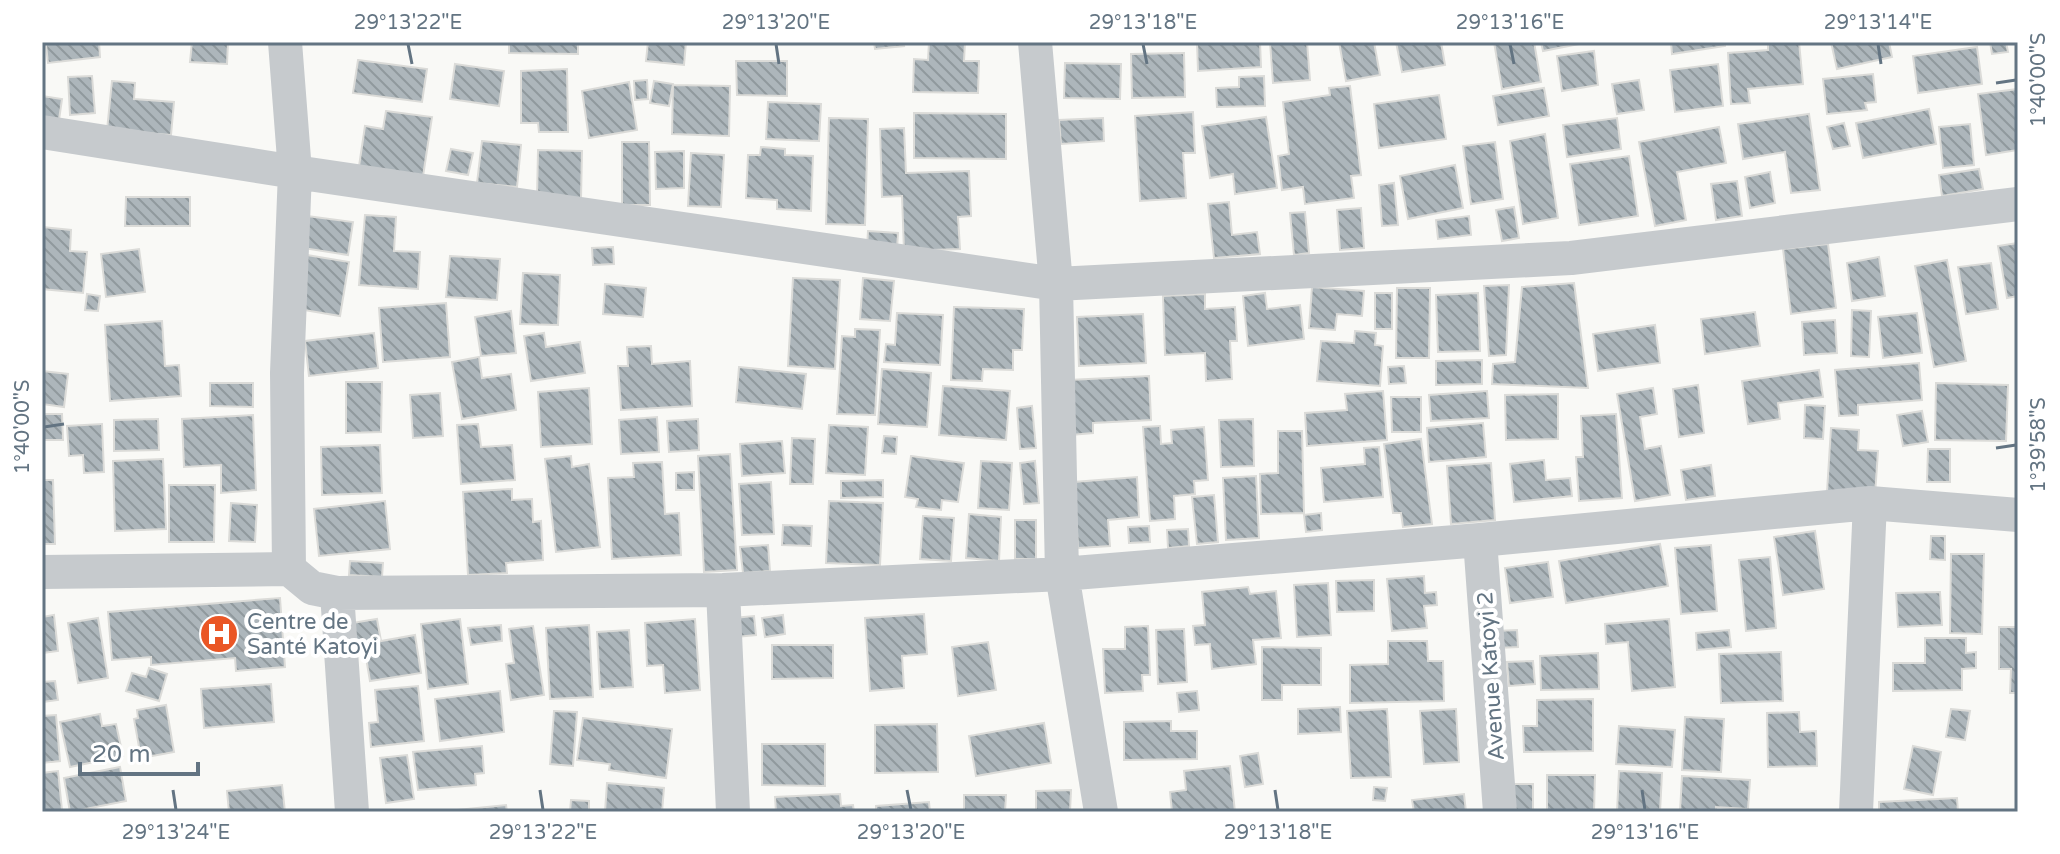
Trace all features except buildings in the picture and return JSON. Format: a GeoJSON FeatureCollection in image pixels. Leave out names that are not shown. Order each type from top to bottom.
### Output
{"type":"FeatureCollection","features":[{"type":"Feature","properties":{"kind":"street"},"geometry":{"type":"LineString","coordinates":[[285,42],[295,172],[287,373],[289,569]]}},
{"type":"Feature","properties":{"kind":"street"},"geometry":{"type":"LineString","coordinates":[[1035,42],[1056,284],[1062,574],[1101,812]]}},
{"type":"Feature","properties":{"kind":"street"},"geometry":{"type":"LineString","coordinates":[[42,132],[1056,284],[1571,258],[2018,204]]}},
{"type":"Feature","properties":{"kind":"street"},"geometry":{"type":"LineString","coordinates":[[42,572],[289,569],[312,588],[337,593],[723,590],[1062,574],[1480,540],[1870,503],[2018,515]]}},
{"type":"Feature","properties":{"kind":"street"},"geometry":{"type":"LineString","coordinates":[[1856,812],[1870,503]]}},
{"type":"Feature","properties":{"kind":"street","name":"Avenue Katoyi 2"},"geometry":{"type":"LineString","coordinates":[[1480,540],[1500,812]]}},
{"type":"Feature","properties":{"kind":"street"},"geometry":{"type":"LineString","coordinates":[[723,590],[733,812]]}},
{"type":"Feature","properties":{"kind":"street"},"geometry":{"type":"LineString","coordinates":[[337,593],[352,812]]}},
{"type":"Feature","properties":{"kind":"place","name":"Centre de Santé Katoyi"},"geometry":{"type":"Point","coordinates":[219,634]}}]}
